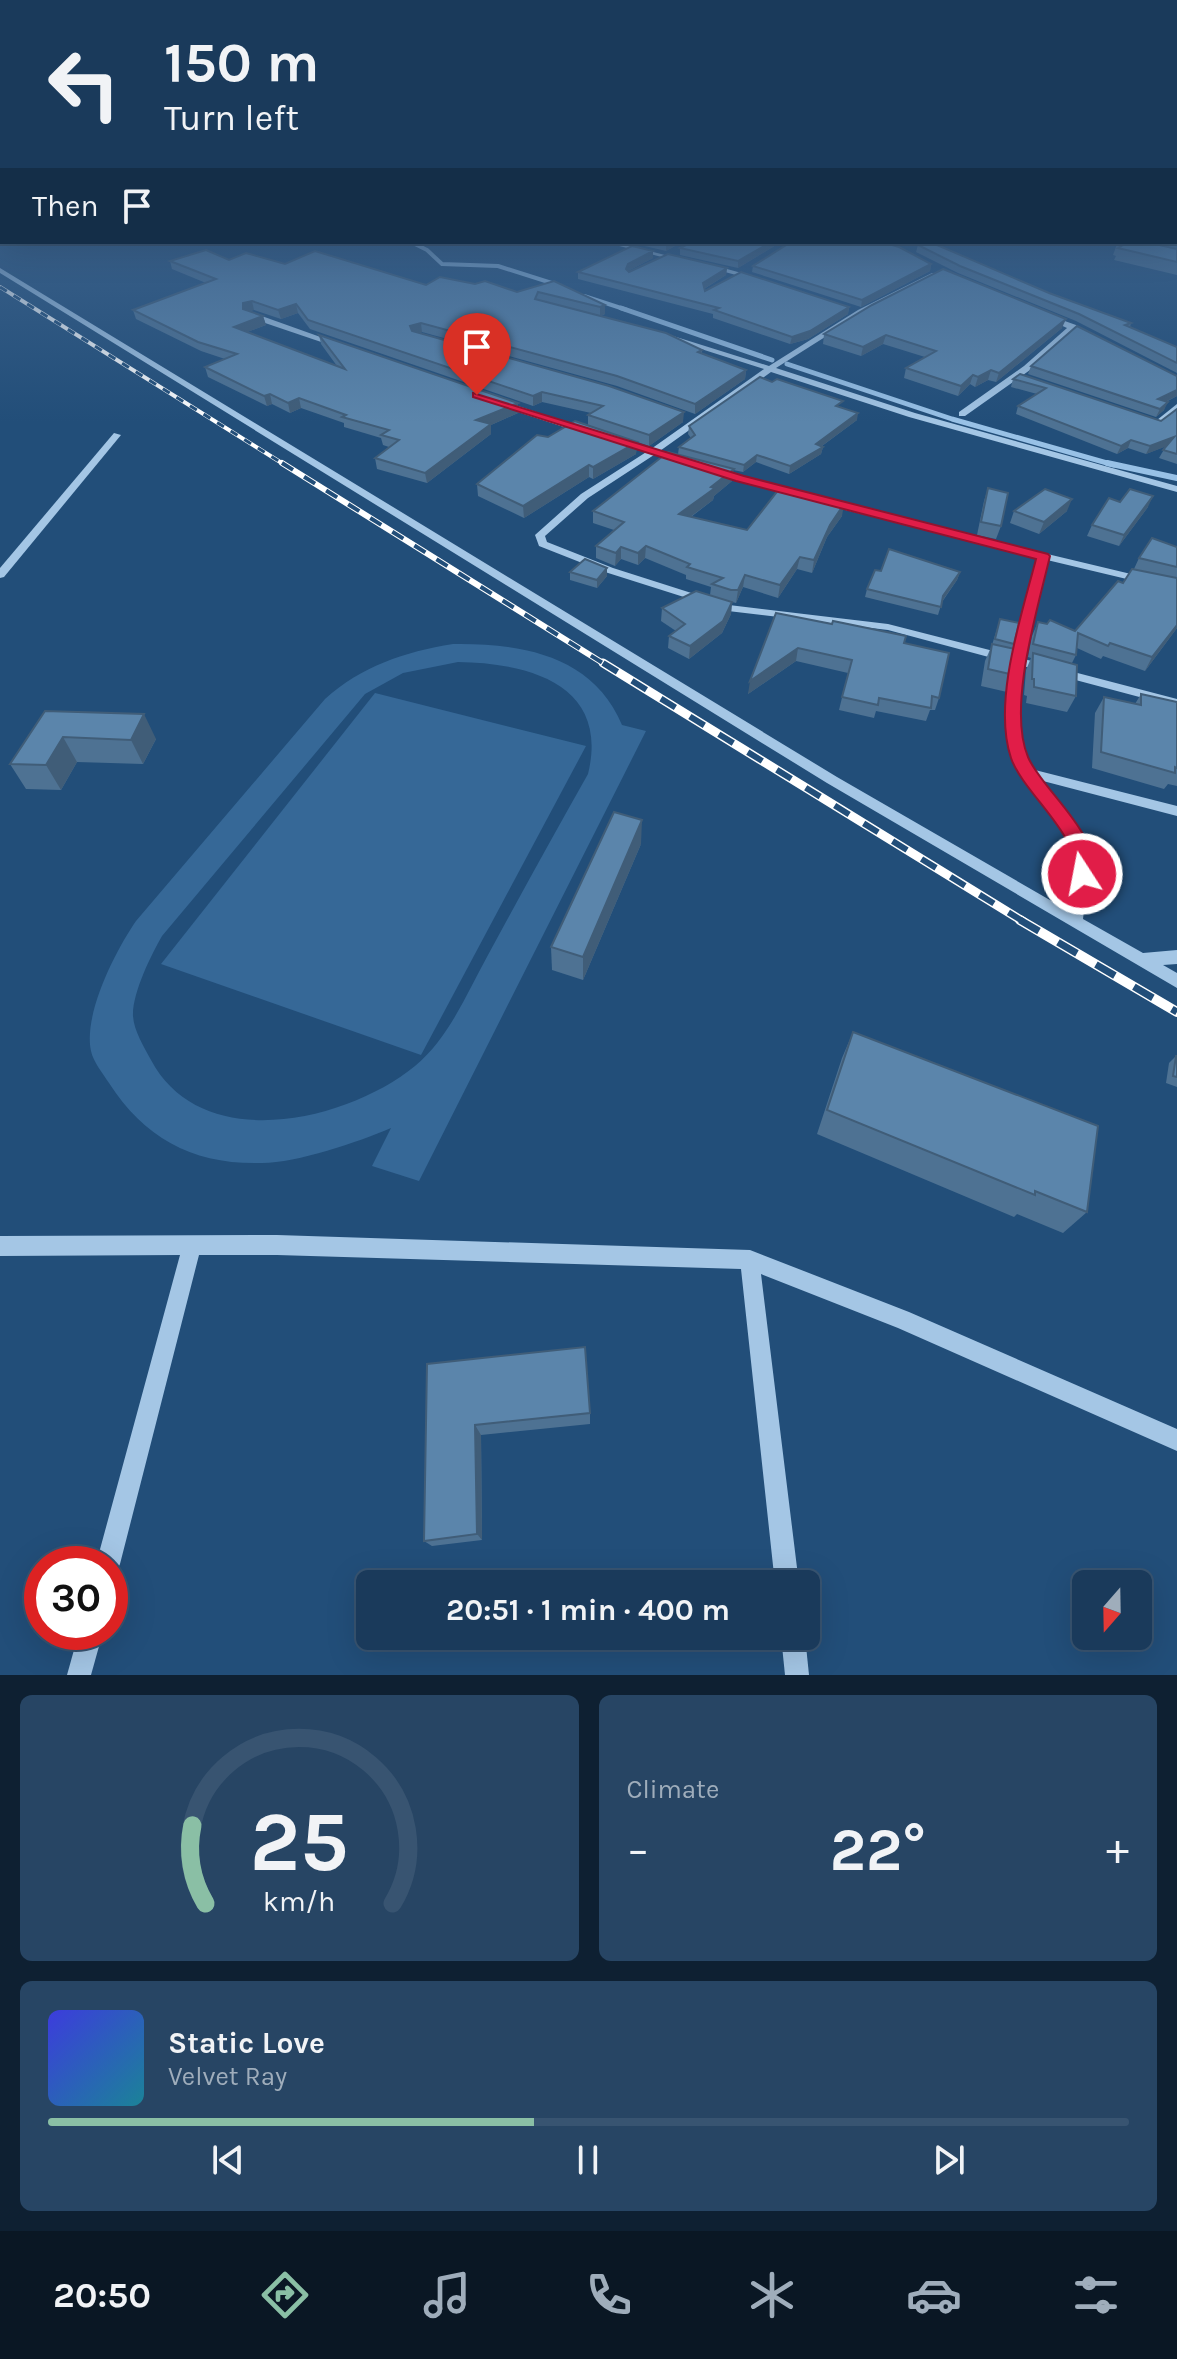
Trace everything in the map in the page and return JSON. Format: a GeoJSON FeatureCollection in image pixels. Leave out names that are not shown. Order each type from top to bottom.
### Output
{"type":"FeatureCollection","features":[{"type":"Feature","properties":{"kind":"street"},"geometry":{"type":"LineString","coordinates":[[708,266],[756,279]]}},
{"type":"Feature","properties":{"kind":"street"},"geometry":{"type":"LineString","coordinates":[[729,281],[754,266]]}},
{"type":"Feature","properties":{"kind":"street"},"geometry":{"type":"LineString","coordinates":[[935,266],[943,270],[860,312],[590,491],[540,535],[543,544],[609,570],[728,608],[888,627],[1177,703]]}},
{"type":"Feature","properties":{"kind":"street"},"geometry":{"type":"LineString","coordinates":[[0,270],[832,780],[1177,981]]}},
{"type":"Feature","properties":{"kind":"street"},"geometry":{"type":"LineString","coordinates":[[845,307],[860,312]]}},
{"type":"Feature","properties":{"kind":"street"},"geometry":{"type":"LineString","coordinates":[[1034,311],[1099,341]]}},
{"type":"Feature","properties":{"kind":"street"},"geometry":{"type":"LineString","coordinates":[[250,315],[341,346]]}},
{"type":"Feature","properties":{"kind":"street"},"geometry":{"type":"LineString","coordinates":[[962,414],[1016,376],[1073,327]]}},
{"type":"Feature","properties":{"kind":"street"},"geometry":{"type":"LineString","coordinates":[[653,331],[912,415],[1177,489]]}},
{"type":"Feature","properties":{"kind":"street"},"geometry":{"type":"LineString","coordinates":[[1016,376],[1030,381]]}},
{"type":"Feature","properties":{"kind":"street"},"geometry":{"type":"LineString","coordinates":[[490,400],[597,435]]}},
{"type":"Feature","properties":{"kind":"street"},"geometry":{"type":"LineString","coordinates":[[1130,414],[1158,423],[1177,407]]}},
{"type":"Feature","properties":{"kind":"street"},"geometry":{"type":"LineString","coordinates":[[682,415],[695,420]]}},
{"type":"Feature","properties":{"kind":"street"},"geometry":{"type":"LineString","coordinates":[[0,575],[117,435]]}},
{"type":"Feature","properties":{"kind":"street"},"geometry":{"type":"LineString","coordinates":[[638,448],[666,457]]}},
{"type":"Feature","properties":{"kind":"street"},"geometry":{"type":"LineString","coordinates":[[710,470],[855,510],[1177,588]]}},
{"type":"Feature","properties":{"kind":"street"},"geometry":{"type":"LineString","coordinates":[[1043,556],[1017,663],[1014,726],[1020,758],[1076,838],[1083,860],[1075,921]]}},
{"type":"Feature","properties":{"kind":"street"},"geometry":{"type":"LineString","coordinates":[[1030,773],[1177,811]]}},
{"type":"Feature","properties":{"kind":"street"},"geometry":{"type":"LineString","coordinates":[[1142,960],[1177,957]]}},
{"type":"Feature","properties":{"kind":"street"},"geometry":{"type":"LineString","coordinates":[[0,1246],[192,1246],[750,1260],[902,1319],[1177,1440]]}},
{"type":"Feature","properties":{"kind":"street"},"geometry":{"type":"LineString","coordinates":[[113,1546],[192,1246]]}},
{"type":"Feature","properties":{"kind":"street"},"geometry":{"type":"LineString","coordinates":[[750,1260],[785,1570]]}},
{"type":"Feature","properties":{"kind":"street"},"geometry":{"type":"LineString","coordinates":[[79,1675],[86,1650]]}},
{"type":"Feature","properties":{"kind":"street"},"geometry":{"type":"LineString","coordinates":[[794,1650],[797,1675]]}},
{"type":"Feature","properties":{"kind":"shaded area"},"geometry":{"type":"Polygon","coordinates":[[[453,644],[504,646],[552,658],[574,668],[593,683],[609,701],[622,725],[646,731],[419,1181],[372,1166],[391,1128],[327,1151],[276,1162],[214,1159],[174,1145],[155,1133],[123,1103],[98,1067],[91,1051],[90,1036],[96,1001],[119,948],[136,921],[325,699],[369,669],[453,644]],[[458,662],[403,673],[365,694],[162,936],[139,986],[133,1016],[137,1033],[151,1060],[174,1090],[204,1109],[239,1119],[277,1120],[315,1114],[353,1102],[387,1085],[415,1066],[438,1042],[588,774],[592,743],[587,719],[575,699],[558,685],[536,674],[485,663],[458,662]]]}},
{"type":"Feature","properties":{"kind":"shaded area"},"geometry":{"type":"Polygon","coordinates":[[[375,693],[586,746],[421,1055],[161,964],[375,693]]]}},
{"type":"Feature","properties":{"kind":"building"},"geometry":{"type":"Polygon","coordinates":[[[183,266],[365,266],[426,285],[440,277],[475,284],[485,281],[517,292],[554,281],[605,305],[600,307],[538,292],[535,299],[666,333],[702,350],[698,352],[746,370],[695,404],[617,376],[421,323],[410,326],[412,331],[609,386],[684,412],[649,435],[588,415],[603,406],[542,392],[533,396],[308,320],[296,304],[278,310],[252,301],[243,303],[243,309],[263,316],[234,327],[345,369],[319,335],[518,403],[476,420],[491,424],[425,473],[375,458],[399,440],[381,435],[389,430],[342,417],[346,415],[299,398],[288,403],[270,394],[264,396],[205,367],[237,354],[198,342],[133,310],[216,279],[183,266]]]}},
{"type":"Feature","properties":{"kind":"building"},"geometry":{"type":"Polygon","coordinates":[[[590,266],[627,266],[629,272],[642,266],[719,266],[727,268],[703,283],[705,291],[741,272],[849,307],[810,331],[792,337],[714,310],[719,308],[578,272],[590,266]]]}},
{"type":"Feature","properties":{"kind":"building"},"geometry":{"type":"Polygon","coordinates":[[[754,266],[927,266],[862,300],[754,266]]]}},
{"type":"Feature","properties":{"kind":"building"},"geometry":{"type":"Polygon","coordinates":[[[960,266],[986,266],[1131,323],[1125,325],[1177,347],[1177,363],[1079,314],[960,266]]]}},
{"type":"Feature","properties":{"kind":"building"},"geometry":{"type":"Polygon","coordinates":[[[943,269],[1066,319],[999,373],[991,370],[978,377],[973,375],[961,386],[906,368],[936,351],[886,335],[863,347],[824,334],[872,305],[943,269]]]}},
{"type":"Feature","properties":{"kind":"building"},"geometry":{"type":"Polygon","coordinates":[[[1077,326],[1177,376],[1177,390],[1158,399],[1168,402],[1160,409],[1031,366],[1077,326]]]}},
{"type":"Feature","properties":{"kind":"building"},"geometry":{"type":"Polygon","coordinates":[[[1020,374],[1161,421],[1177,409],[1177,454],[1163,450],[1174,437],[1150,446],[1131,440],[1121,446],[1018,406],[1046,388],[1013,379],[1020,374]]]}},
{"type":"Feature","properties":{"kind":"building"},"geometry":{"type":"Polygon","coordinates":[[[760,377],[772,382],[777,379],[843,401],[836,406],[858,413],[816,444],[823,447],[790,466],[757,455],[744,465],[679,447],[695,435],[689,426],[760,377]]]}},
{"type":"Feature","properties":{"kind":"building"},"geometry":{"type":"Polygon","coordinates":[[[575,421],[637,442],[593,467],[589,465],[523,506],[477,484],[537,435],[548,437],[575,421]]]}},
{"type":"Feature","properties":{"kind":"building"},"geometry":{"type":"Polygon","coordinates":[[[668,452],[734,469],[711,487],[715,488],[679,514],[747,530],[780,488],[844,504],[830,525],[814,560],[800,557],[780,585],[745,575],[738,590],[731,590],[712,584],[723,578],[687,567],[690,564],[646,546],[638,553],[621,547],[616,553],[596,546],[624,522],[593,511],[668,452]]]}},
{"type":"Feature","properties":{"kind":"building"},"geometry":{"type":"Polygon","coordinates":[[[988,488],[1008,493],[1001,526],[981,522],[988,488]]]}},
{"type":"Feature","properties":{"kind":"building"},"geometry":{"type":"Polygon","coordinates":[[[1045,489],[1072,499],[1044,522],[1014,511],[1045,489]]]}},
{"type":"Feature","properties":{"kind":"building"},"geometry":{"type":"Polygon","coordinates":[[[1130,489],[1153,496],[1124,535],[1092,525],[1109,498],[1120,502],[1130,489]]]}},
{"type":"Feature","properties":{"kind":"building"},"geometry":{"type":"Polygon","coordinates":[[[1152,538],[1177,547],[1177,567],[1139,558],[1152,538]]]}},
{"type":"Feature","properties":{"kind":"building"},"geometry":{"type":"Polygon","coordinates":[[[889,549],[960,572],[943,596],[941,607],[867,589],[875,570],[881,571],[889,549]]]}},
{"type":"Feature","properties":{"kind":"building"},"geometry":{"type":"Polygon","coordinates":[[[585,559],[607,568],[597,580],[570,572],[585,559]]]}},
{"type":"Feature","properties":{"kind":"building"},"geometry":{"type":"Polygon","coordinates":[[[1132,569],[1177,578],[1177,625],[1152,657],[1110,643],[1108,646],[1078,633],[1076,655],[1033,644],[1038,622],[1047,624],[1050,620],[1075,631],[1118,581],[1123,583],[1132,569]]]}},
{"type":"Feature","properties":{"kind":"building"},"geometry":{"type":"Polygon","coordinates":[[[696,591],[732,602],[723,621],[690,646],[669,636],[685,624],[662,608],[696,591]]]}},
{"type":"Feature","properties":{"kind":"building"},"geometry":{"type":"Polygon","coordinates":[[[776,613],[906,636],[904,643],[949,653],[939,698],[932,696],[931,708],[879,698],[878,705],[842,697],[852,660],[798,648],[750,681],[776,613]]]}},
{"type":"Feature","properties":{"kind":"building"},"geometry":{"type":"Polygon","coordinates":[[[1000,619],[1019,623],[1014,644],[995,639],[1000,619]]]}},
{"type":"Feature","properties":{"kind":"building"},"geometry":{"type":"Polygon","coordinates":[[[992,644],[1015,649],[1014,675],[988,669],[992,644]]]}},
{"type":"Feature","properties":{"kind":"building"},"geometry":{"type":"Polygon","coordinates":[[[1033,653],[1077,665],[1076,696],[1034,687],[1033,653]]]}},
{"type":"Feature","properties":{"kind":"building"},"geometry":{"type":"Polygon","coordinates":[[[1141,694],[1177,702],[1175,773],[1101,752],[1104,697],[1141,705],[1141,694]]]}},
{"type":"Feature","properties":{"kind":"building"},"geometry":{"type":"Polygon","coordinates":[[[45,711],[144,714],[131,740],[63,737],[46,765],[10,764],[45,711]]]}},
{"type":"Feature","properties":{"kind":"building"},"geometry":{"type":"Polygon","coordinates":[[[614,812],[642,820],[583,957],[551,947],[614,812]]]}},
{"type":"Feature","properties":{"kind":"building"},"geometry":{"type":"Polygon","coordinates":[[[853,1032],[1098,1126],[1087,1212],[1035,1191],[1035,1195],[827,1110],[853,1032]]]}},
{"type":"Feature","properties":{"kind":"building"},"geometry":{"type":"Polygon","coordinates":[[[1177,1056],[1177,1077],[1173,1076],[1177,1056]]]}},
{"type":"Feature","properties":{"kind":"building"},"geometry":{"type":"Polygon","coordinates":[[[585,1347],[590,1413],[475,1425],[477,1534],[424,1541],[427,1364],[585,1347]]]}},
{"type":"Feature","properties":{"kind":"waterway"},"geometry":{"type":"LineString","coordinates":[[499,266],[558,285]]}},
{"type":"Feature","properties":{"kind":"waterway"},"geometry":{"type":"LineString","coordinates":[[584,296],[623,309]]}},
{"type":"Feature","properties":{"kind":"waterway"},"geometry":{"type":"LineString","coordinates":[[623,309],[772,360]]}},
{"type":"Feature","properties":{"kind":"waterway"},"geometry":{"type":"LineString","coordinates":[[787,364],[952,419],[1114,465]]}},
{"type":"Feature","properties":{"kind":"waterway"},"geometry":{"type":"LineString","coordinates":[[1107,463],[1177,478]]}},
{"type":"Feature","properties":{"kind":"railway"},"geometry":{"type":"LineString","coordinates":[[0,287],[285,465]]}},
{"type":"Feature","properties":{"kind":"railway"},"geometry":{"type":"LineString","coordinates":[[282,463],[606,665]]}},
{"type":"Feature","properties":{"kind":"railway"},"geometry":{"type":"LineString","coordinates":[[603,663],[1024,922]]}},
{"type":"Feature","properties":{"kind":"railway"},"geometry":{"type":"LineString","coordinates":[[1020,920],[1177,1012]]}},
{"type":"Feature","properties":{"kind":"route"},"geometry":{"type":"LineString","coordinates":[[477,395],[651,453],[826,503],[1043,556],[1017,663],[1014,726],[1020,758],[1076,838],[1083,860],[1082,874]]}}]}
